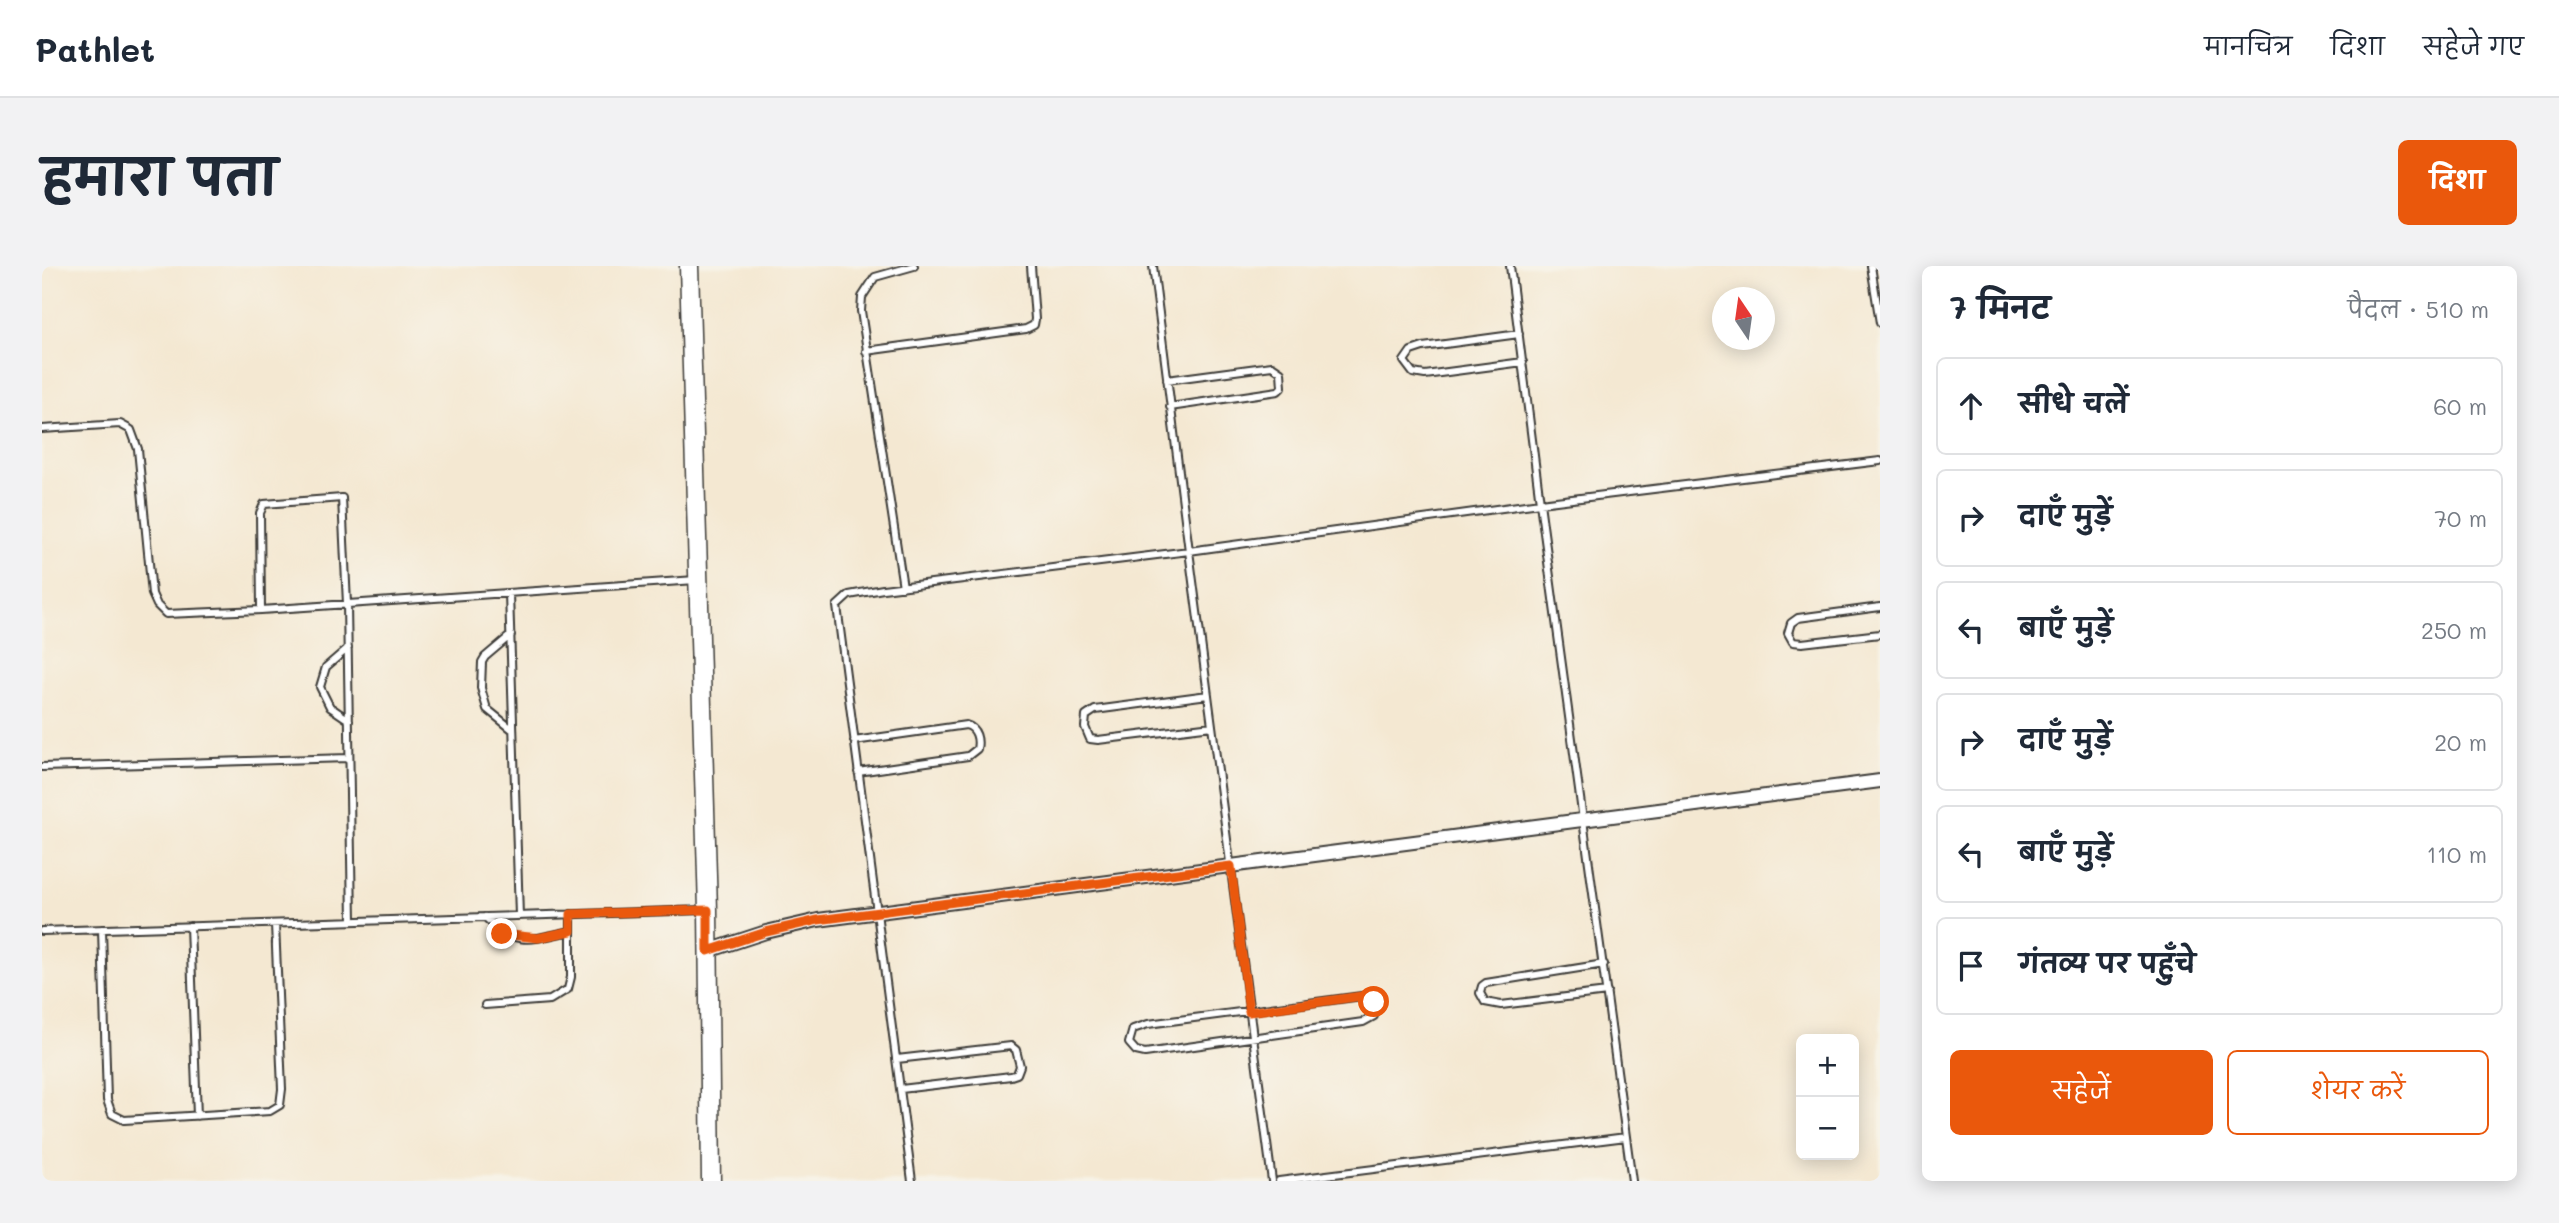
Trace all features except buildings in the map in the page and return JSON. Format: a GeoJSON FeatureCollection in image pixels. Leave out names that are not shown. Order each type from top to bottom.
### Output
{"type":"FeatureCollection","features":[{"type":"Feature","properties":{"kind":"street"},"geometry":{"type":"LineString","coordinates":[[689,266],[708,910],[711,1181]]}},
{"type":"Feature","properties":{"kind":"street"},"geometry":{"type":"LineString","coordinates":[[708,951],[788,926],[878,912],[1880,781]]}},
{"type":"Feature","properties":{"kind":"lane"},"geometry":{"type":"LineString","coordinates":[[903,587],[861,311],[866,288],[880,274],[914,266]]}},
{"type":"Feature","properties":{"kind":"lane"},"geometry":{"type":"LineString","coordinates":[[866,351],[1012,333],[1034,325],[1031,266]]}},
{"type":"Feature","properties":{"kind":"lane"},"geometry":{"type":"LineString","coordinates":[[1153,266],[1272,1181]]}},
{"type":"Feature","properties":{"kind":"lane"},"geometry":{"type":"LineString","coordinates":[[1510,266],[1632,1181]]}},
{"type":"Feature","properties":{"kind":"lane"},"geometry":{"type":"LineString","coordinates":[[1871,266],[1880,323]]}},
{"type":"Feature","properties":{"kind":"lane"},"geometry":{"type":"LineString","coordinates":[[1519,334],[1423,347],[1411,351],[1405,361],[1413,373],[1425,375],[1522,362]]}},
{"type":"Feature","properties":{"kind":"lane"},"geometry":{"type":"LineString","coordinates":[[1167,380],[1272,366],[1279,368],[1282,376],[1282,387],[1278,391],[1170,407]]}},
{"type":"Feature","properties":{"kind":"lane"},"geometry":{"type":"LineString","coordinates":[[42,429],[120,424],[131,430],[138,449],[152,594],[157,605],[166,614],[698,580]]}},
{"type":"Feature","properties":{"kind":"lane"},"geometry":{"type":"LineString","coordinates":[[912,1181],[837,606],[849,595],[1540,503],[1880,461]]}},
{"type":"Feature","properties":{"kind":"lane"},"geometry":{"type":"LineString","coordinates":[[261,610],[260,513],[264,504],[338,496],[343,501],[347,604],[352,921]]}},
{"type":"Feature","properties":{"kind":"lane"},"geometry":{"type":"LineString","coordinates":[[509,593],[519,916]]}},
{"type":"Feature","properties":{"kind":"lane"},"geometry":{"type":"LineString","coordinates":[[1880,607],[1798,618],[1791,623],[1788,633],[1793,642],[1802,643],[1880,634]]}},
{"type":"Feature","properties":{"kind":"lane"},"geometry":{"type":"LineString","coordinates":[[511,635],[485,657],[481,688],[487,709],[513,730]]}},
{"type":"Feature","properties":{"kind":"lane"},"geometry":{"type":"LineString","coordinates":[[348,648],[326,667],[320,687],[330,707],[349,720]]}},
{"type":"Feature","properties":{"kind":"lane"},"geometry":{"type":"LineString","coordinates":[[1208,695],[1095,710],[1086,716],[1085,727],[1090,739],[1098,740],[1212,726]]}},
{"type":"Feature","properties":{"kind":"lane"},"geometry":{"type":"LineString","coordinates":[[853,741],[966,725],[973,729],[978,740],[977,749],[968,756],[858,772]]}},
{"type":"Feature","properties":{"kind":"lane"},"geometry":{"type":"LineString","coordinates":[[42,767],[349,758]]}},
{"type":"Feature","properties":{"kind":"lane"},"geometry":{"type":"LineString","coordinates":[[42,931],[708,910]]}},
{"type":"Feature","properties":{"kind":"lane"},"geometry":{"type":"LineString","coordinates":[[485,1005],[550,1000],[568,989],[571,977],[571,914]]}},
{"type":"Feature","properties":{"kind":"lane"},"geometry":{"type":"LineString","coordinates":[[485,917],[502,934],[512,938],[538,938],[571,931]]}},
{"type":"Feature","properties":{"kind":"lane"},"geometry":{"type":"LineString","coordinates":[[102,929],[107,1100],[110,1110],[124,1120],[270,1111],[280,1105],[282,1090],[275,924]]}},
{"type":"Feature","properties":{"kind":"lane"},"geometry":{"type":"LineString","coordinates":[[190,926],[197,1116]]}},
{"type":"Feature","properties":{"kind":"lane"},"geometry":{"type":"LineString","coordinates":[[1604,964],[1486,983],[1480,993],[1485,1002],[1501,1005],[1607,992]]}},
{"type":"Feature","properties":{"kind":"lane"},"geometry":{"type":"LineString","coordinates":[[1362,996],[1372,999],[1375,1006],[1374,1016],[1363,1022],[1252,1038],[1145,1052],[1136,1051],[1129,1043],[1130,1033],[1139,1026],[1362,996]]}},
{"type":"Feature","properties":{"kind":"lane"},"geometry":{"type":"LineString","coordinates":[[897,1059],[1011,1046],[1016,1050],[1020,1066],[1017,1073],[1011,1076],[901,1089]]}},
{"type":"Feature","properties":{"kind":"lane"},"geometry":{"type":"LineString","coordinates":[[1279,1181],[1626,1137]]}},
{"type":"Feature","properties":{"kind":"route"},"geometry":{"type":"LineString","coordinates":[[502,934],[512,938],[538,938],[571,931],[571,914],[708,910],[708,951],[766,932],[818,920],[1231,866],[1249,1012],[1362,996],[1368,996],[1374,1002]]}}]}
